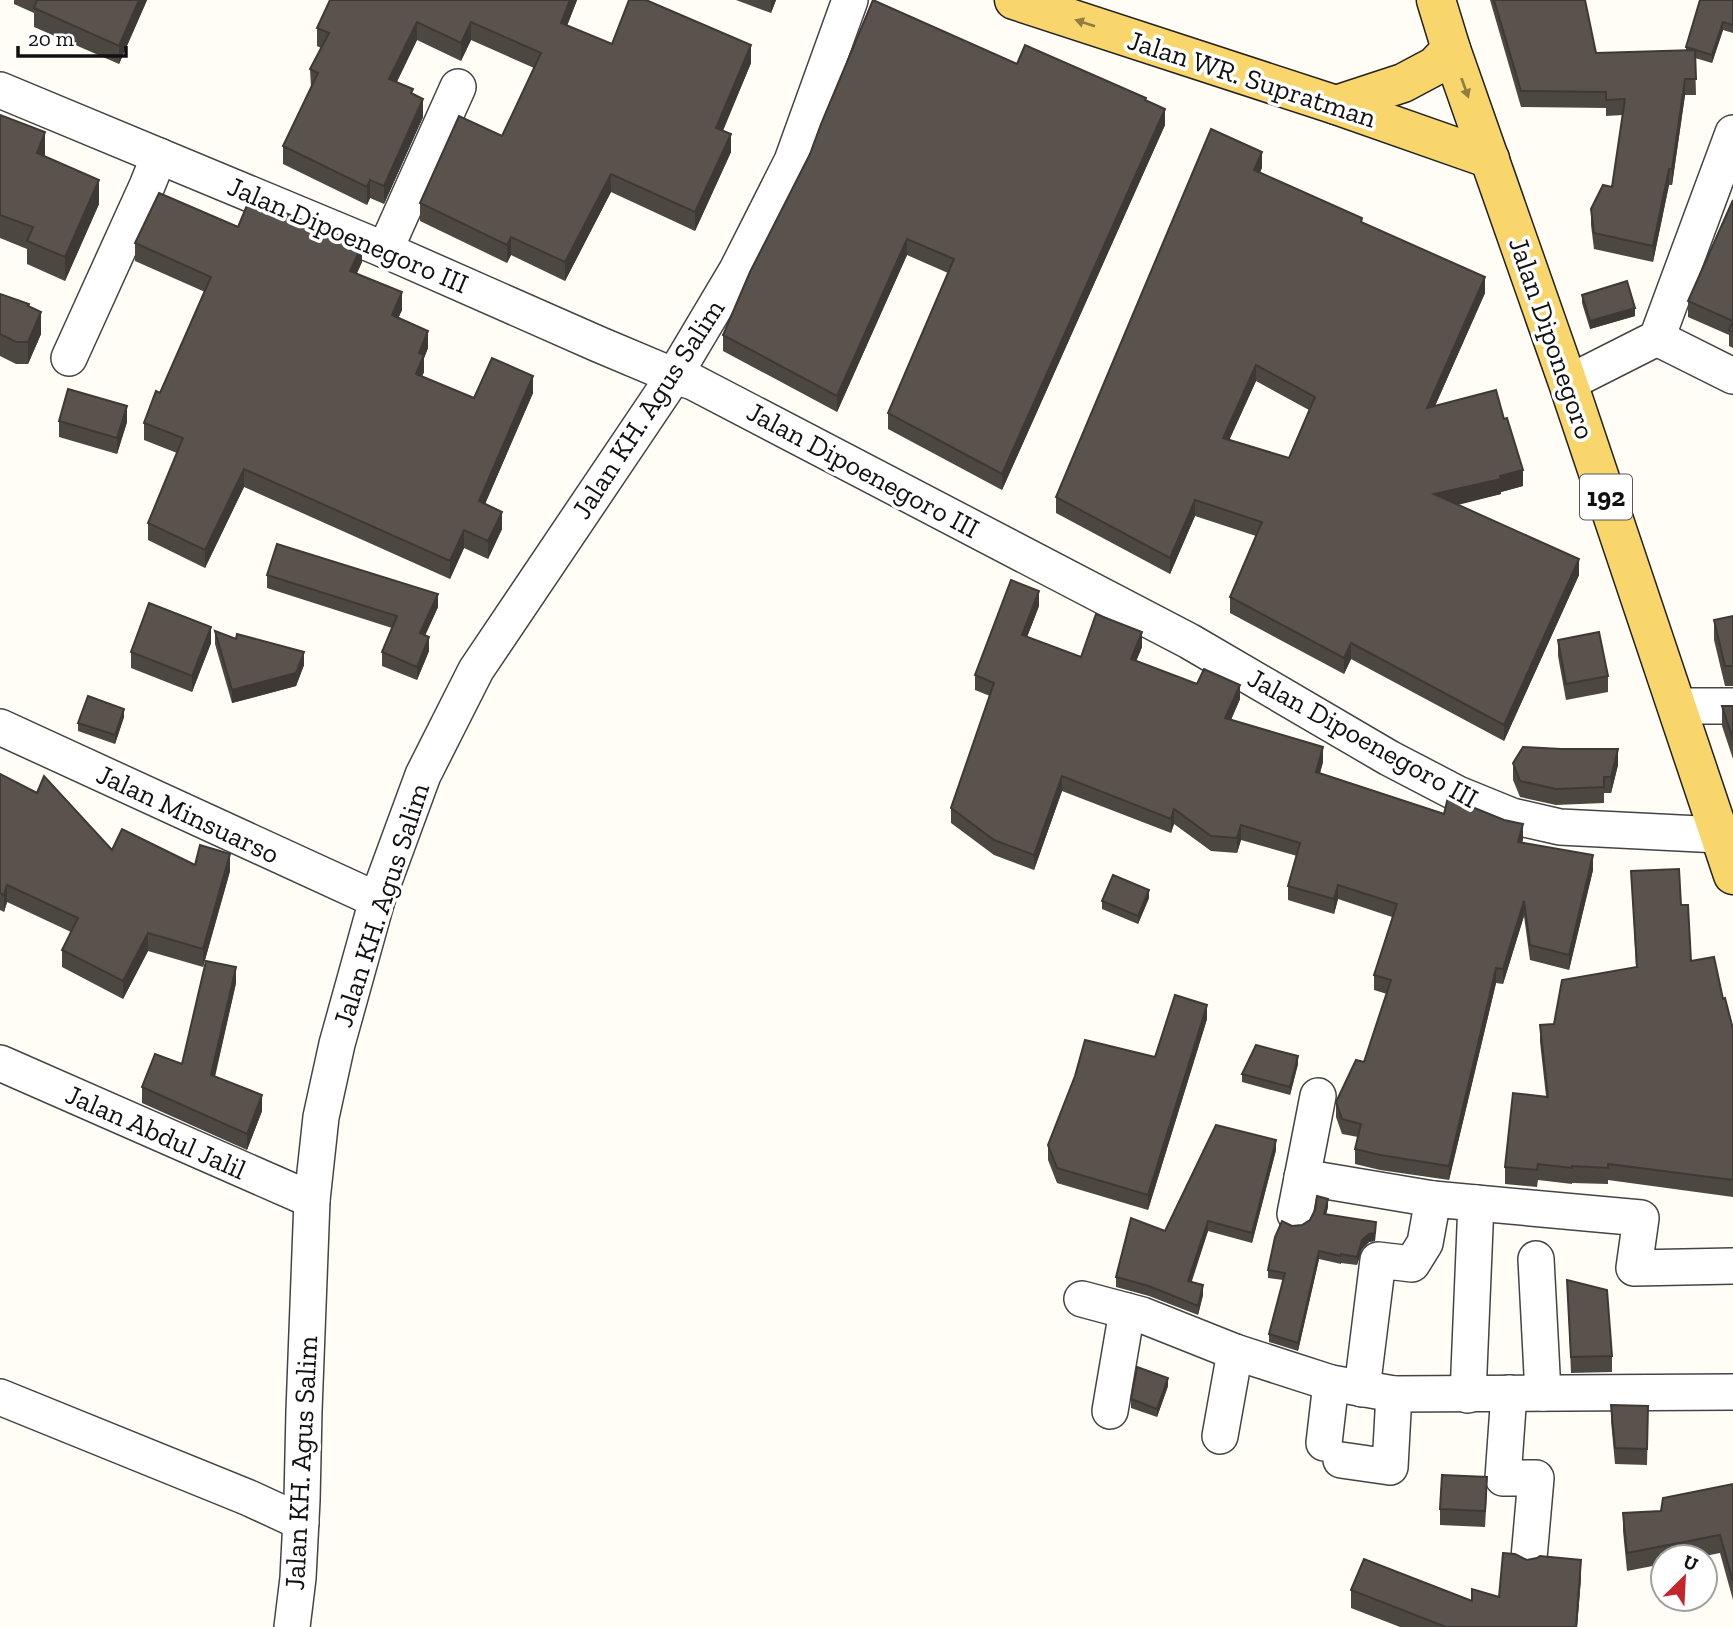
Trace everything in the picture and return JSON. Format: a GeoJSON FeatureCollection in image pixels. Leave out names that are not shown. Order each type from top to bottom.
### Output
{"type":"FeatureCollection","features":[{"type":"Feature","properties":{"kind":"main road","name":"Jalan WR. Supratman"},"geometry":{"type":"LineString","coordinates":[[1014,0],[1490,159]]}},
{"type":"Feature","properties":{"kind":"main road","name":"Jalan Diponegoro"},"geometry":{"type":"LineString","coordinates":[[1436,0],[1733,875]]}},
{"type":"Feature","properties":{"kind":"main road"},"geometry":{"type":"LineString","coordinates":[[1336,106],[1403,83],[1435,66],[1451,49]]}},
{"type":"Feature","properties":{"kind":"street","name":"Jalan KH. Agus Salim"},"geometry":{"type":"LineString","coordinates":[[292,1627],[301,1522],[312,1200],[321,1117],[337,1044],[377,900],[423,775],[476,670],[674,376],[737,270],[792,161],[850,0]]}},
{"type":"Feature","properties":{"kind":"street"},"geometry":{"type":"LineString","coordinates":[[385,250],[458,87]]}},
{"type":"Feature","properties":{"kind":"street","name":"Jalan Dipoenegoro III"},"geometry":{"type":"LineString","coordinates":[[0,90],[385,250],[597,344],[693,382],[1189,640],[1389,758],[1458,794],[1512,816],[1560,827],[1719,835]]}},
{"type":"Feature","properties":{"kind":"street"},"geometry":{"type":"LineString","coordinates":[[1568,383],[1657,338],[1733,133]]}},
{"type":"Feature","properties":{"kind":"street"},"geometry":{"type":"LineString","coordinates":[[69,358],[159,156]]}},
{"type":"Feature","properties":{"kind":"street"},"geometry":{"type":"LineString","coordinates":[[1657,338],[1733,376]]}},
{"type":"Feature","properties":{"kind":"street"},"geometry":{"type":"LineString","coordinates":[[1676,706],[1733,706]]}},
{"type":"Feature","properties":{"kind":"street","name":"Jalan Minsuarso"},"geometry":{"type":"LineString","coordinates":[[0,727],[377,900]]}},
{"type":"Feature","properties":{"kind":"street","name":"Jalan Abdul Jalil"},"geometry":{"type":"LineString","coordinates":[[0,1063],[312,1200]]}},
{"type":"Feature","properties":{"kind":"street"},"geometry":{"type":"LineString","coordinates":[[1295,1214],[1318,1096]]}},
{"type":"Feature","properties":{"kind":"street"},"geometry":{"type":"LineString","coordinates":[[1303,1177],[1433,1199],[1641,1218],[1634,1268],[1733,1266]]}},
{"type":"Feature","properties":{"kind":"street"},"geometry":{"type":"LineString","coordinates":[[1362,1389],[1390,1467],[1333,1452],[1362,1389],[1378,1260],[1412,1264],[1425,1243],[1433,1199]]}},
{"type":"Feature","properties":{"kind":"street"},"geometry":{"type":"LineString","coordinates":[[1468,1395],[1476,1203]]}},
{"type":"Feature","properties":{"kind":"street"},"geometry":{"type":"LineString","coordinates":[[1529,1559],[1535,1478],[1503,1478],[1526,1393],[1536,1259]]}},
{"type":"Feature","properties":{"kind":"street"},"geometry":{"type":"LineString","coordinates":[[1082,1299],[1142,1315],[1235,1352],[1362,1389],[1468,1395],[1733,1392]]}},
{"type":"Feature","properties":{"kind":"street"},"geometry":{"type":"LineString","coordinates":[[1110,1411],[1127,1311]]}},
{"type":"Feature","properties":{"kind":"street"},"geometry":{"type":"LineString","coordinates":[[1220,1436],[1235,1352]]}},
{"type":"Feature","properties":{"kind":"street"},"geometry":{"type":"LineString","coordinates":[[0,1397],[249,1498],[301,1522]]}},
{"type":"Feature","properties":{"kind":"building"},"geometry":{"type":"Polygon","coordinates":[[[37,0],[139,0],[119,46],[34,8],[37,0]]]}},
{"type":"Feature","properties":{"kind":"building"},"geometry":{"type":"Polygon","coordinates":[[[330,0],[570,0],[561,23],[612,44],[629,0],[646,0],[751,45],[716,128],[731,134],[695,212],[611,174],[565,262],[511,237],[507,245],[420,203],[459,116],[502,136],[541,53],[471,22],[461,43],[417,22],[389,79],[413,89],[411,93],[423,99],[384,186],[370,180],[367,187],[283,146],[318,73],[310,69],[329,33],[317,28],[330,0]]]}},
{"type":"Feature","properties":{"kind":"building"},"geometry":{"type":"Polygon","coordinates":[[[873,0],[1017,64],[1025,45],[1146,98],[1145,100],[1165,109],[1002,474],[888,413],[954,259],[907,239],[837,396],[723,335],[750,272],[810,154],[873,0]]]}},
{"type":"Feature","properties":{"kind":"building"},"geometry":{"type":"Polygon","coordinates":[[[1494,0],[1585,0],[1596,53],[1695,50],[1696,79],[1685,79],[1672,169],[1669,169],[1653,246],[1594,233],[1591,209],[1603,185],[1612,187],[1625,99],[1606,100],[1606,92],[1521,91],[1494,0]]]}},
{"type":"Feature","properties":{"kind":"building"},"geometry":{"type":"Polygon","coordinates":[[[1700,0],[1733,0],[1733,25],[1723,22],[1712,55],[1686,47],[1700,0]]]}},
{"type":"Feature","properties":{"kind":"building"},"geometry":{"type":"Polygon","coordinates":[[[0,115],[45,132],[37,153],[99,180],[65,257],[27,241],[33,227],[0,215],[0,115]]]}},
{"type":"Feature","properties":{"kind":"building"},"geometry":{"type":"Polygon","coordinates":[[[1211,129],[1262,152],[1254,170],[1362,218],[1361,222],[1485,277],[1427,408],[1496,390],[1523,470],[1500,476],[1501,479],[1434,494],[1579,559],[1504,725],[1351,643],[1344,658],[1230,597],[1262,522],[1195,500],[1170,558],[1056,497],[1211,129]],[[1256,365],[1223,438],[1289,458],[1315,397],[1256,365]]]}},
{"type":"Feature","properties":{"kind":"building"},"geometry":{"type":"Polygon","coordinates":[[[159,193],[238,227],[250,198],[362,245],[350,271],[402,292],[392,315],[428,331],[419,353],[424,355],[416,374],[474,398],[492,358],[533,376],[479,501],[502,512],[488,541],[464,530],[450,561],[244,469],[205,550],[148,523],[183,438],[144,423],[156,391],[160,393],[211,277],[135,243],[159,193]]]}},
{"type":"Feature","properties":{"kind":"building"},"geometry":{"type":"Polygon","coordinates":[[[1733,200],[1733,321],[1688,301],[1733,200]]]}},
{"type":"Feature","properties":{"kind":"building"},"geometry":{"type":"Polygon","coordinates":[[[1627,281],[1635,308],[1590,321],[1582,295],[1627,281]]]}},
{"type":"Feature","properties":{"kind":"building"},"geometry":{"type":"Polygon","coordinates":[[[0,294],[29,304],[28,306],[41,312],[28,342],[16,342],[0,334],[0,294]]]}},
{"type":"Feature","properties":{"kind":"building"},"geometry":{"type":"Polygon","coordinates":[[[68,389],[127,406],[117,438],[59,421],[68,389]]]}},
{"type":"Feature","properties":{"kind":"building"},"geometry":{"type":"Polygon","coordinates":[[[277,544],[438,594],[420,633],[429,637],[417,667],[382,652],[397,616],[267,575],[277,544]]]}},
{"type":"Feature","properties":{"kind":"building"},"geometry":{"type":"Polygon","coordinates":[[[1011,580],[1039,591],[1022,635],[1081,657],[1096,614],[1142,632],[1131,659],[1197,684],[1204,669],[1240,685],[1225,718],[1323,747],[1316,772],[1444,814],[1448,797],[1504,820],[1523,824],[1518,842],[1593,855],[1569,955],[1530,945],[1524,901],[1503,969],[1496,968],[1449,1166],[1355,1149],[1361,1124],[1342,1119],[1336,1102],[1356,1060],[1364,1062],[1391,980],[1374,975],[1397,904],[1338,885],[1334,899],[1288,886],[1300,843],[1241,825],[1237,838],[1211,836],[1174,809],[1171,819],[1062,776],[1034,855],[994,840],[951,808],[994,683],[975,675],[1011,580]]]}},
{"type":"Feature","properties":{"kind":"building"},"geometry":{"type":"Polygon","coordinates":[[[149,603],[211,627],[192,676],[131,652],[149,603]]]}},
{"type":"Feature","properties":{"kind":"building"},"geometry":{"type":"Polygon","coordinates":[[[1733,616],[1733,666],[1725,666],[1714,620],[1733,616]]]}},
{"type":"Feature","properties":{"kind":"building"},"geometry":{"type":"Polygon","coordinates":[[[215,631],[236,639],[237,634],[304,652],[296,673],[232,690],[215,631]]]}},
{"type":"Feature","properties":{"kind":"building"},"geometry":{"type":"Polygon","coordinates":[[[1599,632],[1608,676],[1566,684],[1558,640],[1599,632]]]}},
{"type":"Feature","properties":{"kind":"building"},"geometry":{"type":"Polygon","coordinates":[[[88,696],[124,709],[115,735],[78,723],[88,696]]]}},
{"type":"Feature","properties":{"kind":"building"},"geometry":{"type":"Polygon","coordinates":[[[1722,706],[1733,706],[1733,739],[1722,706]]]}},
{"type":"Feature","properties":{"kind":"building"},"geometry":{"type":"Polygon","coordinates":[[[1523,747],[1618,749],[1611,777],[1604,777],[1604,787],[1556,789],[1520,781],[1513,763],[1523,747]]]}},
{"type":"Feature","properties":{"kind":"building"},"geometry":{"type":"Polygon","coordinates":[[[0,774],[37,793],[44,776],[112,850],[122,829],[195,865],[200,845],[230,854],[203,949],[148,933],[123,981],[62,950],[78,918],[7,885],[4,895],[0,893],[0,774]]]}},
{"type":"Feature","properties":{"kind":"building"},"geometry":{"type":"Polygon","coordinates":[[[1679,869],[1681,905],[1688,905],[1691,961],[1714,957],[1733,1029],[1733,1180],[1608,1164],[1608,1168],[1538,1164],[1537,1170],[1505,1167],[1513,1093],[1548,1097],[1540,1025],[1554,1024],[1562,980],[1637,967],[1631,871],[1679,869]]]}},
{"type":"Feature","properties":{"kind":"building"},"geometry":{"type":"Polygon","coordinates":[[[1113,875],[1149,890],[1138,916],[1102,901],[1113,875]]]}},
{"type":"Feature","properties":{"kind":"building"},"geometry":{"type":"Polygon","coordinates":[[[206,961],[236,967],[211,1075],[262,1095],[247,1134],[142,1087],[155,1054],[182,1064],[206,961]]]}},
{"type":"Feature","properties":{"kind":"building"},"geometry":{"type":"Polygon","coordinates":[[[1175,995],[1207,1005],[1148,1195],[1057,1168],[1048,1145],[1075,1076],[1085,1040],[1155,1057],[1175,995]]]}},
{"type":"Feature","properties":{"kind":"building"},"geometry":{"type":"Polygon","coordinates":[[[1256,1045],[1298,1056],[1290,1087],[1242,1074],[1256,1045]]]}},
{"type":"Feature","properties":{"kind":"building"},"geometry":{"type":"Polygon","coordinates":[[[1216,1125],[1276,1140],[1252,1233],[1208,1221],[1188,1281],[1203,1285],[1198,1306],[1149,1286],[1116,1277],[1131,1218],[1165,1231],[1216,1125]]]}},
{"type":"Feature","properties":{"kind":"building"},"geometry":{"type":"Polygon","coordinates":[[[1317,1196],[1328,1199],[1324,1214],[1376,1222],[1375,1233],[1362,1240],[1357,1257],[1319,1251],[1298,1343],[1269,1334],[1285,1273],[1268,1270],[1275,1237],[1282,1221],[1292,1226],[1302,1225],[1310,1220],[1317,1196]]]}},
{"type":"Feature","properties":{"kind":"building"},"geometry":{"type":"Polygon","coordinates":[[[1567,1280],[1607,1290],[1612,1356],[1571,1357],[1567,1280]]]}},
{"type":"Feature","properties":{"kind":"building"},"geometry":{"type":"Polygon","coordinates":[[[1137,1367],[1168,1378],[1157,1409],[1131,1399],[1137,1367]]]}},
{"type":"Feature","properties":{"kind":"building"},"geometry":{"type":"Polygon","coordinates":[[[1611,1405],[1648,1406],[1647,1449],[1615,1448],[1611,1405]]]}},
{"type":"Feature","properties":{"kind":"building"},"geometry":{"type":"Polygon","coordinates":[[[1442,1475],[1487,1477],[1485,1511],[1440,1509],[1442,1475]]]}},
{"type":"Feature","properties":{"kind":"building"},"geometry":{"type":"Polygon","coordinates":[[[1733,1484],[1733,1582],[1720,1535],[1679,1543],[1649,1543],[1649,1549],[1627,1553],[1623,1513],[1661,1511],[1663,1498],[1733,1484]]]}},
{"type":"Feature","properties":{"kind":"building"},"geometry":{"type":"Polygon","coordinates":[[[1503,1553],[1515,1554],[1527,1560],[1540,1556],[1581,1560],[1576,1627],[1446,1627],[1351,1590],[1364,1559],[1472,1601],[1472,1589],[1499,1597],[1503,1553]]]}}]}
